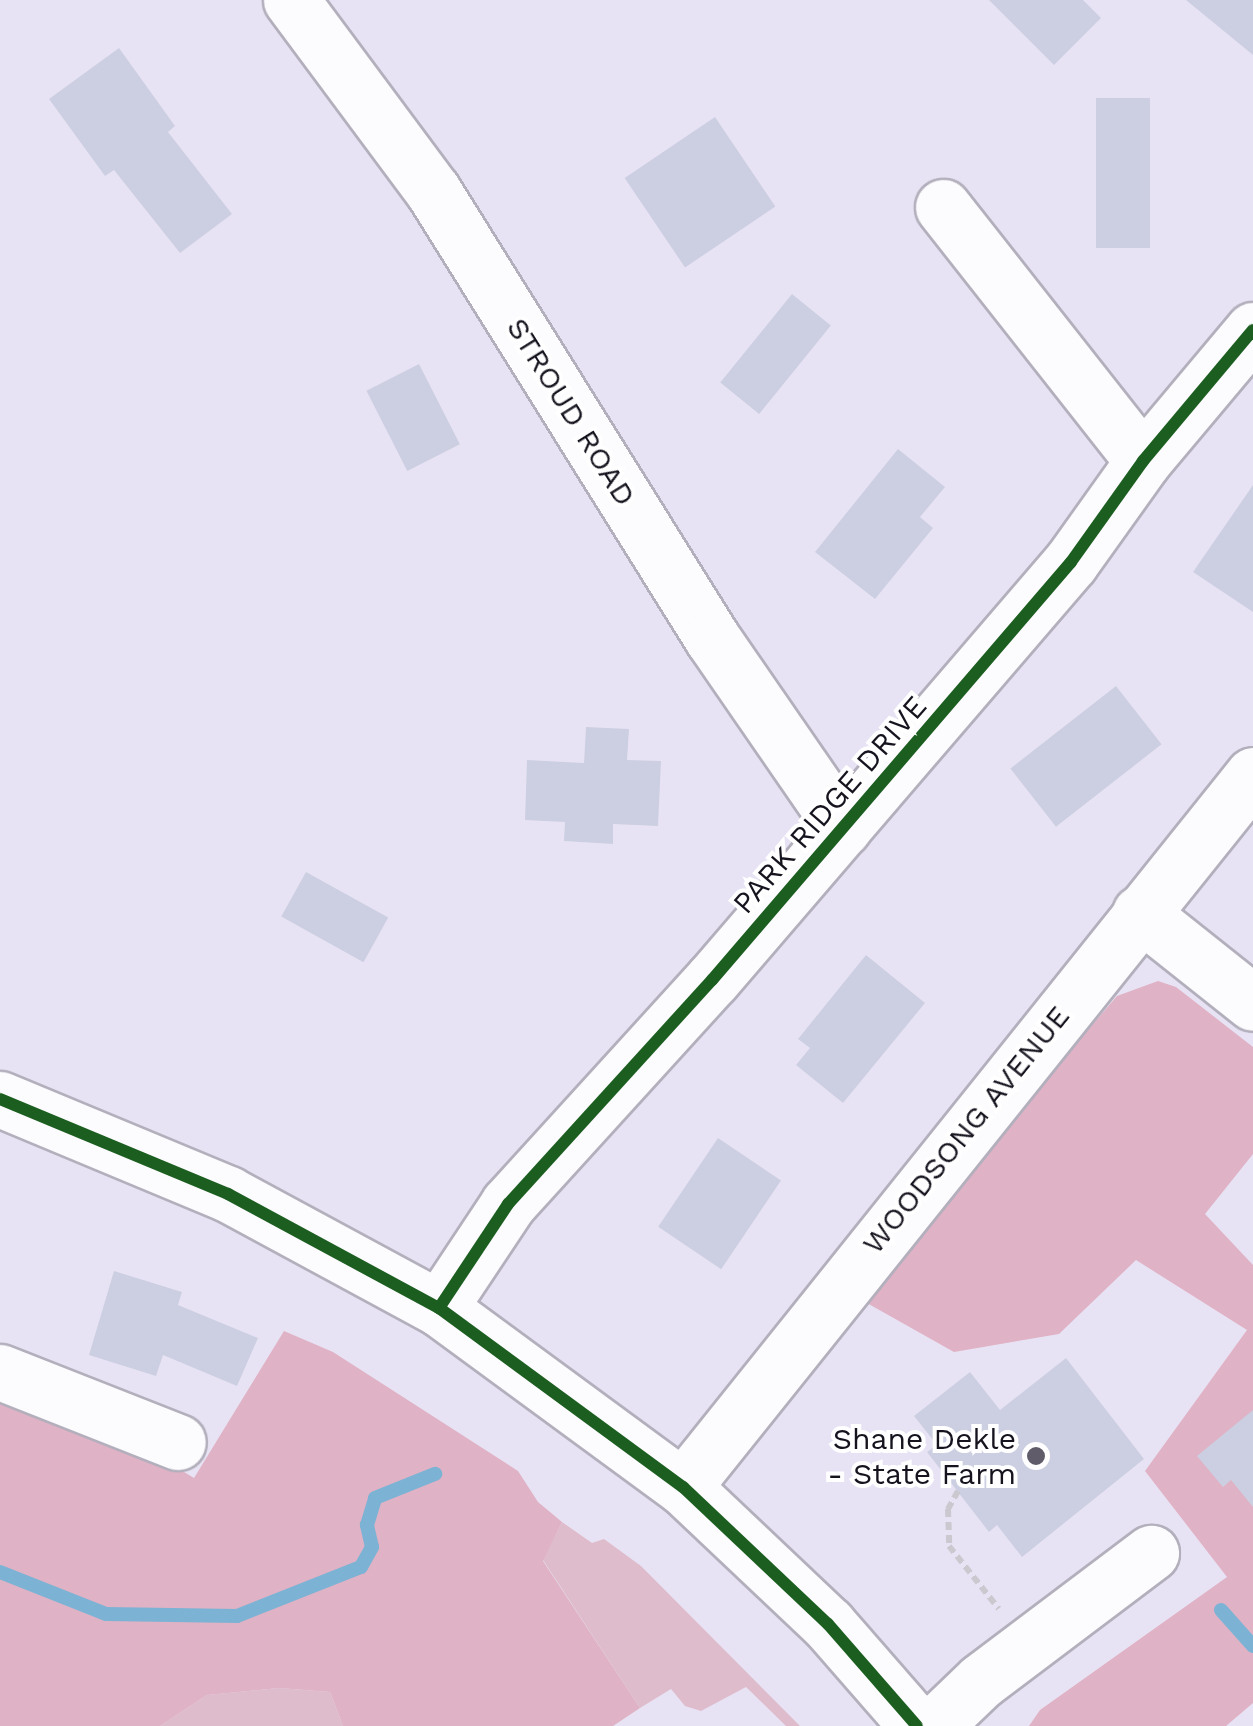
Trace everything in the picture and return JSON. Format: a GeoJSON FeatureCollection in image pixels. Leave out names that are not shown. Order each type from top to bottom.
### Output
{"type":"FeatureCollection","features":[{"type":"Feature","properties":{"kind":"street","name":"STROUD ROAD"},"geometry":{"type":"LineString","coordinates":[[291,0],[433,191],[712,638],[843,828]]}},
{"type":"Feature","properties":{"kind":"street"},"geometry":{"type":"LineString","coordinates":[[943,207],[1143,461]]}},
{"type":"Feature","properties":{"kind":"street","name":"PARK RIDGE DRIVE"},"geometry":{"type":"LineString","coordinates":[[438,1308],[508,1204],[843,828],[1071,562],[1143,461],[1253,330]]}},
{"type":"Feature","properties":{"kind":"street","name":"WOODSONG AVENUE"},"geometry":{"type":"LineString","coordinates":[[683,1487],[1253,775]]}},
{"type":"Feature","properties":{"kind":"street"},"geometry":{"type":"LineString","coordinates":[[1140,913],[1253,1003]]}},
{"type":"Feature","properties":{"kind":"street"},"geometry":{"type":"LineString","coordinates":[[0,1099],[228,1194],[438,1308],[683,1487],[828,1624],[917,1726]]}},
{"type":"Feature","properties":{"kind":"street"},"geometry":{"type":"LineString","coordinates":[[0,1372],[178,1442]]}},
{"type":"Feature","properties":{"kind":"street"},"geometry":{"type":"LineString","coordinates":[[934,1726],[981,1680],[1151,1554]]}},
{"type":"Feature","properties":{"kind":"path"},"geometry":{"type":"LineString","coordinates":[[958,1491],[946,1536],[986,1594]]}},
{"type":"Feature","properties":{"kind":"shaded area"},"geometry":{"type":"Polygon","coordinates":[[[1158,981],[1176,987],[1253,1047],[1253,1154],[1205,1214],[1253,1265],[1253,1703],[1226,1726],[1029,1726],[1040,1710],[1227,1577],[1145,1471],[1247,1330],[1136,1260],[1059,1334],[954,1352],[858,1298],[1117,996],[1158,981]]]}},
{"type":"Feature","properties":{"kind":"shaded area"},"geometry":{"type":"Polygon","coordinates":[[[284,1331],[333,1352],[518,1471],[538,1502],[562,1522],[543,1561],[640,1708],[613,1726],[343,1726],[330,1692],[279,1688],[207,1695],[160,1726],[0,1726],[0,1381],[113,1429],[194,1478],[284,1331]]]}},
{"type":"Feature","properties":{"kind":"shaded area"},"geometry":{"type":"Polygon","coordinates":[[[562,1522],[592,1543],[604,1539],[641,1566],[800,1726],[786,1726],[746,1687],[701,1711],[685,1706],[671,1689],[640,1708],[543,1560],[562,1522]]]}},
{"type":"Feature","properties":{"kind":"shaded area"},"geometry":{"type":"Polygon","coordinates":[[[279,1688],[330,1692],[343,1726],[160,1726],[207,1695],[279,1688]]]}},
{"type":"Feature","properties":{"kind":"building"},"geometry":{"type":"Polygon","coordinates":[[[989,0],[1083,0],[1101,18],[1054,65],[989,0]]]}},
{"type":"Feature","properties":{"kind":"building"},"geometry":{"type":"Polygon","coordinates":[[[1186,0],[1253,0],[1253,55],[1186,0]]]}},
{"type":"Feature","properties":{"kind":"building"},"geometry":{"type":"Polygon","coordinates":[[[119,48],[175,126],[168,132],[232,214],[180,253],[114,170],[105,176],[49,99],[119,48]]]}},
{"type":"Feature","properties":{"kind":"building"},"geometry":{"type":"Polygon","coordinates":[[[1096,98],[1150,98],[1150,248],[1096,248],[1096,98]]]}},
{"type":"Feature","properties":{"kind":"building"},"geometry":{"type":"Polygon","coordinates":[[[715,117],[775,207],[685,267],[625,178],[715,117]]]}},
{"type":"Feature","properties":{"kind":"building"},"geometry":{"type":"Polygon","coordinates":[[[792,294],[831,325],[759,414],[720,383],[792,294]]]}},
{"type":"Feature","properties":{"kind":"building"},"geometry":{"type":"Polygon","coordinates":[[[419,364],[460,444],[407,471],[366,391],[419,364]]]}},
{"type":"Feature","properties":{"kind":"building"},"geometry":{"type":"Polygon","coordinates":[[[898,449],[945,487],[920,517],[933,528],[875,599],[815,552],[898,449]]]}},
{"type":"Feature","properties":{"kind":"building"},"geometry":{"type":"Polygon","coordinates":[[[1253,485],[1253,612],[1193,572],[1253,485]]]}},
{"type":"Feature","properties":{"kind":"building"},"geometry":{"type":"Polygon","coordinates":[[[1116,686],[1162,744],[1056,827],[1010,768],[1116,686]]]}},
{"type":"Feature","properties":{"kind":"building"},"geometry":{"type":"Polygon","coordinates":[[[586,727],[629,729],[627,760],[661,761],[658,826],[613,824],[613,844],[564,841],[565,822],[525,820],[527,760],[584,763],[586,727]]]}},
{"type":"Feature","properties":{"kind":"building"},"geometry":{"type":"Polygon","coordinates":[[[306,872],[388,918],[363,962],[281,917],[306,872]]]}},
{"type":"Feature","properties":{"kind":"building"},"geometry":{"type":"Polygon","coordinates":[[[866,955],[925,1003],[843,1103],[796,1065],[810,1048],[798,1039],[866,955]]]}},
{"type":"Feature","properties":{"kind":"building"},"geometry":{"type":"Polygon","coordinates":[[[718,1138],[781,1180],[721,1269],[658,1227],[718,1138]]]}},
{"type":"Feature","properties":{"kind":"building"},"geometry":{"type":"Polygon","coordinates":[[[114,1271],[182,1292],[178,1305],[258,1338],[237,1386],[163,1355],[156,1376],[89,1355],[114,1271]]]}},
{"type":"Feature","properties":{"kind":"building","name":"Shane Dekle - State Farm"},"geometry":{"type":"Polygon","coordinates":[[[1066,1358],[1144,1459],[1022,1557],[997,1525],[989,1532],[927,1452],[937,1445],[914,1416],[970,1372],[1000,1410],[1066,1358]]]}},
{"type":"Feature","properties":{"kind":"building"},"geometry":{"type":"Polygon","coordinates":[[[1253,1410],[1253,1507],[1231,1480],[1223,1487],[1197,1456],[1253,1410]]]}},
{"type":"Feature","properties":{"kind":"waterway"},"geometry":{"type":"LineString","coordinates":[[0,1572],[106,1614],[237,1616],[361,1567],[372,1547],[367,1525],[375,1498],[435,1474]]}},
{"type":"Feature","properties":{"kind":"waterway"},"geometry":{"type":"LineString","coordinates":[[1221,1610],[1253,1646]]}},
{"type":"Feature","properties":{"kind":"cycle path"},"geometry":{"type":"LineString","coordinates":[[439,1308],[508,1204],[712,980],[1071,562],[1143,461],[1253,330]]}},
{"type":"Feature","properties":{"kind":"cycle path"},"geometry":{"type":"LineString","coordinates":[[0,1099],[228,1194],[439,1308],[683,1487],[828,1624],[917,1726]]}},
{"type":"Feature","properties":{"kind":"place","name":"Shane Dekle - State Farm"},"geometry":{"type":"Point","coordinates":[1036,1456]}}]}
